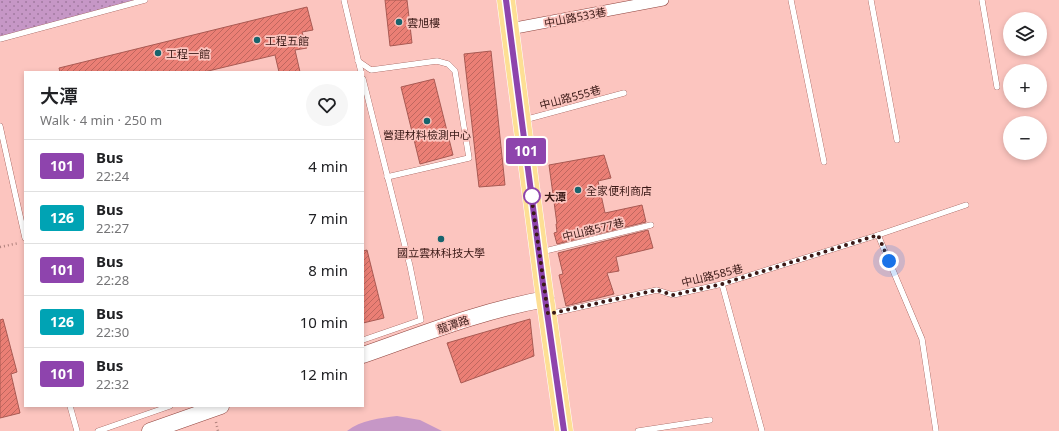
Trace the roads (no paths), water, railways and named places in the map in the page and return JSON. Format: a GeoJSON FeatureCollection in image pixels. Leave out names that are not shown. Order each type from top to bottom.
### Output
{"type":"FeatureCollection","features":[{"type":"Feature","properties":{"kind":"main road"},"geometry":{"type":"LineString","coordinates":[[506,0],[564,431]]}},
{"type":"Feature","properties":{"kind":"street","name":"中山路533巷"},"geometry":{"type":"LineString","coordinates":[[510,29],[663,0]]}},
{"type":"Feature","properties":{"kind":"street","name":"龍潭路"},"geometry":{"type":"LineString","coordinates":[[364,355],[513,305],[547,307]]}},
{"type":"Feature","properties":{"kind":"street"},"geometry":{"type":"LineString","coordinates":[[150,431],[217,407]]}},
{"type":"Feature","properties":{"kind":"lane"},"geometry":{"type":"LineString","coordinates":[[0,39],[145,0]]}},
{"type":"Feature","properties":{"kind":"lane"},"geometry":{"type":"LineString","coordinates":[[344,0],[361,71]]}},
{"type":"Feature","properties":{"kind":"lane"},"geometry":{"type":"LineString","coordinates":[[792,0],[824,162]]}},
{"type":"Feature","properties":{"kind":"lane"},"geometry":{"type":"LineString","coordinates":[[871,0],[897,140]]}},
{"type":"Feature","properties":{"kind":"lane"},"geometry":{"type":"LineString","coordinates":[[982,0],[997,87]]}},
{"type":"Feature","properties":{"kind":"lane"},"geometry":{"type":"LineString","coordinates":[[358,61],[371,70],[437,60],[448,64],[455,71],[469,158],[387,177]]}},
{"type":"Feature","properties":{"kind":"lane"},"geometry":{"type":"LineString","coordinates":[[364,83],[421,320],[364,340]]}},
{"type":"Feature","properties":{"kind":"lane","name":"中山路555巷"},"geometry":{"type":"LineString","coordinates":[[522,121],[624,93]]}},
{"type":"Feature","properties":{"kind":"lane"},"geometry":{"type":"LineString","coordinates":[[0,126],[24,234]]}},
{"type":"Feature","properties":{"kind":"lane","name":"中山路585巷"},"geometry":{"type":"LineString","coordinates":[[547,307],[657,290],[673,295],[722,284],[878,235],[966,205]]}},
{"type":"Feature","properties":{"kind":"lane","name":"中山路577巷"},"geometry":{"type":"LineString","coordinates":[[539,252],[651,225]]}},
{"type":"Feature","properties":{"kind":"lane"},"geometry":{"type":"LineString","coordinates":[[878,235],[922,339],[936,431]]}},
{"type":"Feature","properties":{"kind":"lane"},"geometry":{"type":"LineString","coordinates":[[722,284],[762,431]]}},
{"type":"Feature","properties":{"kind":"lane"},"geometry":{"type":"LineString","coordinates":[[70,407],[76,431]]}},
{"type":"Feature","properties":{"kind":"lane"},"geometry":{"type":"LineString","coordinates":[[98,431],[167,407]]}},
{"type":"Feature","properties":{"kind":"lane"},"geometry":{"type":"LineString","coordinates":[[638,431],[710,420]]}},
{"type":"Feature","properties":{"kind":"place","name":"雲旭樓"},"geometry":{"type":"Point","coordinates":[399,22]}},
{"type":"Feature","properties":{"kind":"place","name":"工程五館"},"geometry":{"type":"Point","coordinates":[257,40]}},
{"type":"Feature","properties":{"kind":"place","name":"工程一館"},"geometry":{"type":"Point","coordinates":[158,53]}},
{"type":"Feature","properties":{"kind":"place","name":"營建材料檢測中心"},"geometry":{"type":"Point","coordinates":[427,121]}},
{"type":"Feature","properties":{"kind":"place","name":"全家便利商店"},"geometry":{"type":"Point","coordinates":[578,190]}},
{"type":"Feature","properties":{"kind":"place","name":"大潭"},"geometry":{"type":"Point","coordinates":[532,196]}},
{"type":"Feature","properties":{"kind":"place","name":"國立雲林科技大學"},"geometry":{"type":"Point","coordinates":[441,239]}}]}
